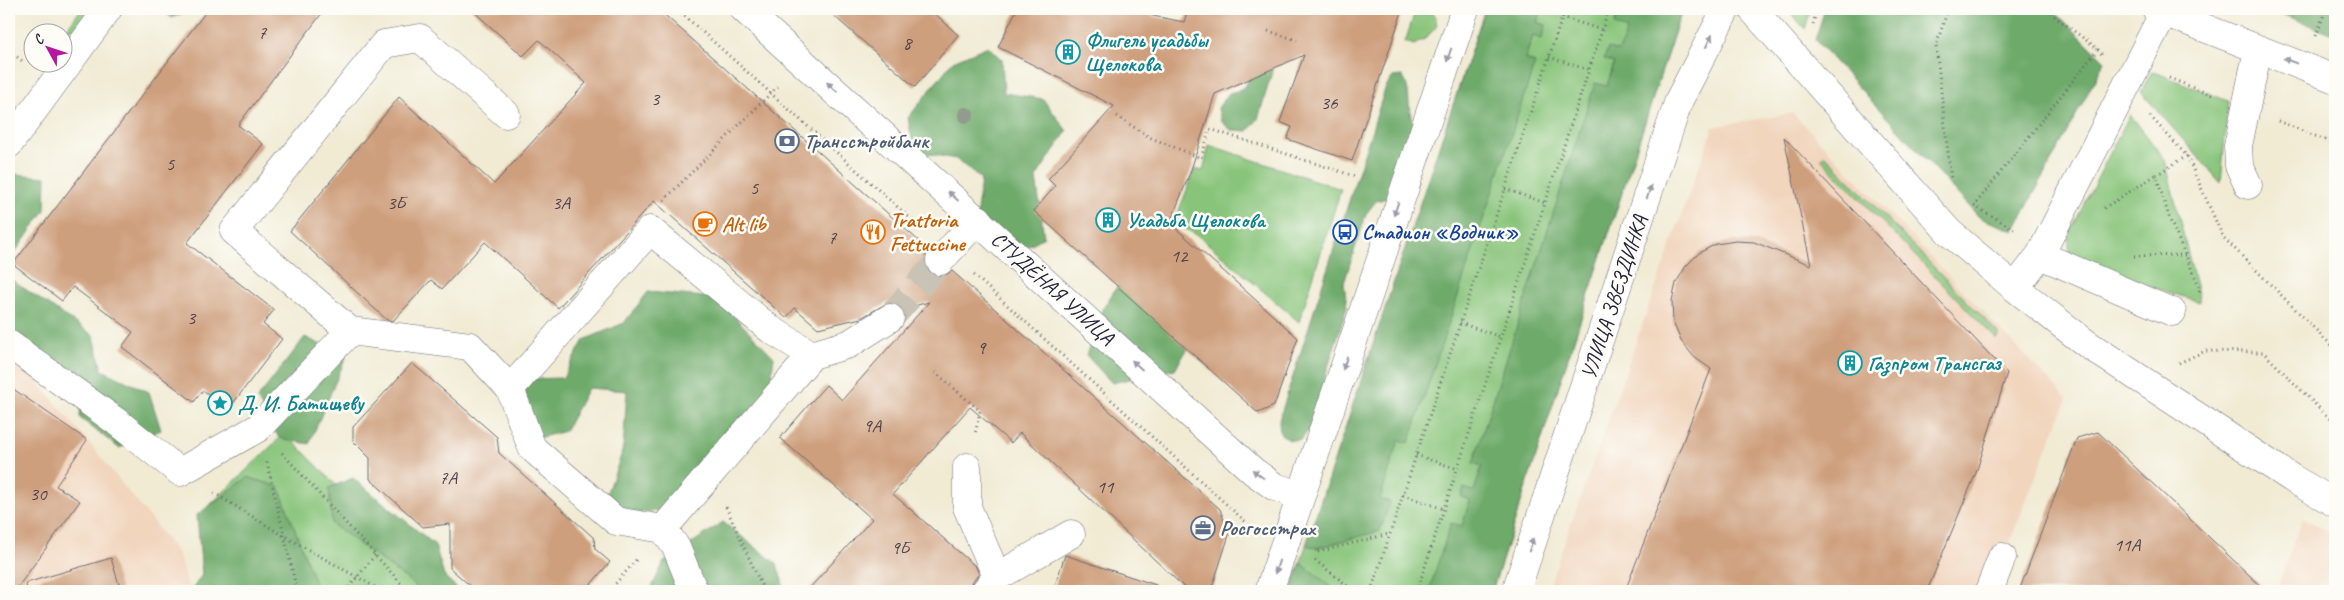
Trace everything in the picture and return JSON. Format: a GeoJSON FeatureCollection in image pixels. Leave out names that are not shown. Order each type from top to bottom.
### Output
{"type":"FeatureCollection","features":[{"type":"Feature","properties":{"kind":"street"},"geometry":{"type":"LineString","coordinates":[[9,144],[108,9]]}},
{"type":"Feature","properties":{"kind":"street","name":"СТУДЁНАЯ УЛИЦА"},"geometry":{"type":"LineString","coordinates":[[744,9],[802,59],[1253,471],[1275,487],[1301,495]]}},
{"type":"Feature","properties":{"kind":"street"},"geometry":{"type":"LineString","coordinates":[[1269,591],[1465,9]]}},
{"type":"Feature","properties":{"kind":"street","name":"УЛИЦА ЗВЕЗДИНКА"},"geometry":{"type":"LineString","coordinates":[[1516,591],[1679,100],[1726,9]]}},
{"type":"Feature","properties":{"kind":"street"},"geometry":{"type":"LineString","coordinates":[[1752,9],[1949,232],[2015,288],[2087,344],[2293,479],[2335,503]]}},
{"type":"Feature","properties":{"kind":"street"},"geometry":{"type":"LineString","coordinates":[[2015,288],[2043,251],[2125,89],[2160,10],[2335,79]]}},
{"type":"Feature","properties":{"kind":"street"},"geometry":{"type":"LineString","coordinates":[[506,114],[420,38],[384,44],[234,231],[350,331],[470,346],[510,389],[532,448],[616,521],[663,530],[676,547],[694,591]]}},
{"type":"Feature","properties":{"kind":"street"},"geometry":{"type":"LineString","coordinates":[[2248,185],[2239,165],[2238,146],[2258,48]]}},
{"type":"Feature","properties":{"kind":"street"},"geometry":{"type":"LineString","coordinates":[[940,261],[978,219]]}},
{"type":"Feature","properties":{"kind":"street"},"geometry":{"type":"LineString","coordinates":[[510,389],[650,230],[770,329],[812,356]]}},
{"type":"Feature","properties":{"kind":"street"},"geometry":{"type":"LineString","coordinates":[[2043,251],[2172,312]]}},
{"type":"Feature","properties":{"kind":"street"},"geometry":{"type":"LineString","coordinates":[[663,530],[812,356],[849,344],[890,318]]}},
{"type":"Feature","properties":{"kind":"street"},"geometry":{"type":"LineString","coordinates":[[9,344],[117,422],[180,472],[258,428],[350,331]]}},
{"type":"Feature","properties":{"kind":"street"},"geometry":{"type":"LineString","coordinates":[[967,467],[967,507],[991,584],[1071,534]]}},
{"type":"Feature","properties":{"kind":"street"},"geometry":{"type":"LineString","coordinates":[[1989,591],[2002,557]]}},
{"type":"Feature","properties":{"kind":"path"},"geometry":{"type":"LineString","coordinates":[[1371,591],[1565,9]]}},
{"type":"Feature","properties":{"kind":"path"},"geometry":{"type":"LineString","coordinates":[[1417,591],[1609,9]]}},
{"type":"Feature","properties":{"kind":"path"},"geometry":{"type":"LineString","coordinates":[[1812,26],[1817,9]]}},
{"type":"Feature","properties":{"kind":"path"},"geometry":{"type":"LineString","coordinates":[[1948,9],[1936,46],[1952,186]]}},
{"type":"Feature","properties":{"kind":"path"},"geometry":{"type":"LineString","coordinates":[[2314,42],[2326,9]]}},
{"type":"Feature","properties":{"kind":"path"},"geometry":{"type":"LineString","coordinates":[[1974,206],[2098,49],[2054,16]]}},
{"type":"Feature","properties":{"kind":"path"},"geometry":{"type":"LineString","coordinates":[[1562,17],[1602,30]]}},
{"type":"Feature","properties":{"kind":"path"},"geometry":{"type":"LineString","coordinates":[[1268,31],[1297,40]]}},
{"type":"Feature","properties":{"kind":"path"},"geometry":{"type":"LineString","coordinates":[[9,51],[22,61]]}},
{"type":"Feature","properties":{"kind":"path"},"geometry":{"type":"LineString","coordinates":[[1549,57],[1589,70]]}},
{"type":"Feature","properties":{"kind":"path"},"geometry":{"type":"LineString","coordinates":[[650,230],[663,200],[771,93],[802,59]]}},
{"type":"Feature","properties":{"kind":"path"},"geometry":{"type":"LineString","coordinates":[[2161,74],[2335,144]]}},
{"type":"Feature","properties":{"kind":"path"},"geometry":{"type":"LineString","coordinates":[[2125,89],[2187,156],[2223,238],[2335,349]]}},
{"type":"Feature","properties":{"kind":"path"},"geometry":{"type":"LineString","coordinates":[[1117,116],[1149,137],[1201,158],[1210,129],[1354,176]]}},
{"type":"Feature","properties":{"kind":"path"},"geometry":{"type":"LineString","coordinates":[[2100,211],[2187,156]]}},
{"type":"Feature","properties":{"kind":"path"},"geometry":{"type":"LineString","coordinates":[[2156,175],[2170,220],[2200,288],[2198,295]]}},
{"type":"Feature","properties":{"kind":"path"},"geometry":{"type":"LineString","coordinates":[[1505,189],[1546,202]]}},
{"type":"Feature","properties":{"kind":"path"},"geometry":{"type":"LineString","coordinates":[[1969,201],[2043,251]]}},
{"type":"Feature","properties":{"kind":"path"},"geometry":{"type":"LineString","coordinates":[[2127,257],[2186,255]]}},
{"type":"Feature","properties":{"kind":"path"},"geometry":{"type":"LineString","coordinates":[[1460,323],[1501,337]]}},
{"type":"Feature","properties":{"kind":"path"},"geometry":{"type":"LineString","coordinates":[[2174,366],[2205,351],[2263,352],[2335,424]]}},
{"type":"Feature","properties":{"kind":"path"},"geometry":{"type":"LineString","coordinates":[[935,372],[980,412],[967,467]]}},
{"type":"Feature","properties":{"kind":"path"},"geometry":{"type":"LineString","coordinates":[[258,428],[298,591]]}},
{"type":"Feature","properties":{"kind":"path"},"geometry":{"type":"LineString","coordinates":[[258,428],[408,591]]}},
{"type":"Feature","properties":{"kind":"path"},"geometry":{"type":"LineString","coordinates":[[1416,455],[1458,469]]}},
{"type":"Feature","properties":{"kind":"path"},"geometry":{"type":"LineString","coordinates":[[180,472],[284,536],[382,591]]}},
{"type":"Feature","properties":{"kind":"path"},"geometry":{"type":"LineString","coordinates":[[712,475],[764,591]]}},
{"type":"Feature","properties":{"kind":"path"},"geometry":{"type":"LineString","coordinates":[[1403,495],[1444,509]]}},
{"type":"Feature","properties":{"kind":"path"},"geometry":{"type":"LineString","coordinates":[[1317,553],[1390,534]]}},
{"type":"Feature","properties":{"kind":"path"},"geometry":{"type":"LineString","coordinates":[[346,591],[375,554]]}},
{"type":"Feature","properties":{"kind":"path"},"geometry":{"type":"LineString","coordinates":[[1308,555],[1354,591]]}},
{"type":"Feature","properties":{"kind":"shaded area","name":"Газпром Трансгаз"},"geometry":{"type":"Polygon","coordinates":[[[1793,113],[2067,399],[1990,591],[1547,591],[1713,127],[1793,113]]]}},
{"type":"Feature","properties":{"kind":"shaded area"},"geometry":{"type":"Polygon","coordinates":[[[9,348],[87,440],[177,552],[190,591],[9,591],[9,348]]]}},
{"type":"Feature","properties":{"kind":"shaded area"},"geometry":{"type":"Polygon","coordinates":[[[2303,518],[2335,535],[2335,591],[2276,591],[2303,518]]]}},
{"type":"Feature","properties":{"kind":"green space"},"geometry":{"type":"Polygon","coordinates":[[[81,9],[91,9],[76,29],[72,29],[72,22],[81,9]]]}},
{"type":"Feature","properties":{"kind":"green space"},"geometry":{"type":"Polygon","coordinates":[[[161,9],[191,9],[172,18],[161,9]]]}},
{"type":"Feature","properties":{"kind":"green space"},"geometry":{"type":"Polygon","coordinates":[[[1416,9],[1431,9],[1437,26],[1426,38],[1414,45],[1405,42],[1416,9]]]}},
{"type":"Feature","properties":{"kind":"green space"},"geometry":{"type":"Polygon","coordinates":[[[1485,9],[1682,9],[1492,591],[1291,591],[1485,9]]]}},
{"type":"Feature","properties":{"kind":"green space"},"geometry":{"type":"Polygon","coordinates":[[[1485,9],[1542,9],[1537,22],[1546,25],[1542,39],[1533,36],[1525,59],[1535,63],[1409,443],[1399,440],[1380,499],[1390,502],[1380,531],[1316,548],[1306,545],[1485,9]]]}},
{"type":"Feature","properties":{"kind":"green space"},"geometry":{"type":"Polygon","coordinates":[[[1620,9],[1682,9],[1492,591],[1429,591],[1451,523],[1462,526],[1470,500],[1461,497],[1464,488],[1474,491],[1482,466],[1473,463],[1595,83],[1607,86],[1614,63],[1604,59],[1608,48],[1619,51],[1627,30],[1614,25],[1620,9]]]}},
{"type":"Feature","properties":{"kind":"green space"},"geometry":{"type":"Polygon","coordinates":[[[1787,9],[1811,9],[1805,29],[1787,9]]]}},
{"type":"Feature","properties":{"kind":"green space"},"geometry":{"type":"Polygon","coordinates":[[[1825,9],[2052,9],[2105,61],[2014,231],[1980,218],[1815,40],[1825,9]]]}},
{"type":"Feature","properties":{"kind":"green space"},"geometry":{"type":"Polygon","coordinates":[[[2269,9],[2335,9],[2335,35],[2269,9]]]}},
{"type":"Feature","properties":{"kind":"green space"},"geometry":{"type":"Polygon","coordinates":[[[988,46],[1002,60],[1004,93],[1043,99],[1067,131],[1036,177],[1044,237],[1014,254],[975,227],[981,179],[956,159],[914,151],[908,118],[953,61],[988,46]]]}},
{"type":"Feature","properties":{"kind":"green space"},"geometry":{"type":"Polygon","coordinates":[[[1273,62],[1273,69],[1258,119],[1248,131],[1231,130],[1221,121],[1218,108],[1229,93],[1241,90],[1250,79],[1256,63],[1273,62]]]}},
{"type":"Feature","properties":{"kind":"green space"},"geometry":{"type":"Polygon","coordinates":[[[2152,71],[2228,101],[2221,183],[2141,92],[2152,71]]]}},
{"type":"Feature","properties":{"kind":"green space"},"geometry":{"type":"Polygon","coordinates":[[[1402,76],[1407,86],[1413,123],[1388,198],[1376,201],[1366,214],[1344,283],[1347,307],[1308,431],[1300,440],[1289,440],[1280,433],[1279,420],[1386,86],[1393,77],[1402,76]]]}},
{"type":"Feature","properties":{"kind":"green space"},"geometry":{"type":"Polygon","coordinates":[[[2130,114],[2165,160],[2200,302],[2081,265],[2070,253],[2068,236],[2130,114]]]}},
{"type":"Feature","properties":{"kind":"green space"},"geometry":{"type":"Polygon","coordinates":[[[1209,145],[1341,189],[1299,322],[1199,236],[1174,223],[1195,169],[1203,171],[1209,145]]]}},
{"type":"Feature","properties":{"kind":"green space"},"geometry":{"type":"Polygon","coordinates":[[[1825,155],[2000,335],[1996,339],[1821,159],[1825,155]]]}},
{"type":"Feature","properties":{"kind":"green space"},"geometry":{"type":"Polygon","coordinates":[[[14,174],[46,177],[45,210],[9,261],[9,181],[14,174]]]}},
{"type":"Feature","properties":{"kind":"green space"},"geometry":{"type":"Polygon","coordinates":[[[9,278],[94,336],[102,370],[149,392],[161,430],[119,448],[80,418],[81,375],[31,376],[9,344],[9,278]]]}},
{"type":"Feature","properties":{"kind":"green space"},"geometry":{"type":"Polygon","coordinates":[[[1118,285],[1203,324],[1175,369],[1112,383],[1086,355],[1102,310],[1118,285]]]}},
{"type":"Feature","properties":{"kind":"green space"},"geometry":{"type":"Polygon","coordinates":[[[648,292],[716,298],[774,357],[767,413],[691,508],[628,514],[607,495],[623,450],[627,391],[588,388],[565,431],[527,441],[525,379],[563,378],[584,340],[624,323],[648,292]]]}},
{"type":"Feature","properties":{"kind":"green space"},"geometry":{"type":"Polygon","coordinates":[[[305,337],[346,357],[309,444],[279,438],[257,399],[305,337]]]}},
{"type":"Feature","properties":{"kind":"green space"},"geometry":{"type":"Polygon","coordinates":[[[285,433],[440,591],[249,591],[210,505],[285,433]]]}},
{"type":"Feature","properties":{"kind":"green space"},"geometry":{"type":"Polygon","coordinates":[[[248,477],[279,487],[318,591],[191,591],[202,575],[197,515],[248,477]]]}},
{"type":"Feature","properties":{"kind":"green space"},"geometry":{"type":"Polygon","coordinates":[[[353,478],[435,545],[444,576],[460,591],[415,591],[416,586],[332,524],[329,488],[353,478]]]}},
{"type":"Feature","properties":{"kind":"green space"},"geometry":{"type":"Polygon","coordinates":[[[723,522],[777,564],[785,591],[650,591],[664,562],[723,522]]]}},
{"type":"Feature","properties":{"kind":"green space"},"geometry":{"type":"Polygon","coordinates":[[[1301,563],[1337,591],[1291,591],[1301,563]]]}},
{"type":"Feature","properties":{"kind":"building"},"geometry":{"type":"Polygon","coordinates":[[[208,9],[325,9],[238,125],[263,144],[187,243],[274,310],[263,324],[282,339],[228,410],[203,390],[194,402],[122,347],[133,332],[73,287],[62,301],[13,264],[208,9]]]}},
{"type":"Feature","properties":{"kind":"building"},"geometry":{"type":"Polygon","coordinates":[[[471,9],[658,9],[929,250],[925,257],[925,265],[930,273],[936,276],[944,276],[952,271],[1220,509],[1229,535],[1211,591],[1188,591],[1020,433],[1011,443],[970,407],[893,494],[976,567],[979,574],[973,581],[970,591],[807,591],[872,519],[780,438],[826,385],[842,400],[929,302],[902,309],[897,304],[889,302],[861,318],[818,328],[795,308],[786,318],[654,201],[558,308],[485,242],[442,289],[431,280],[393,321],[387,320],[290,231],[399,97],[494,184],[586,83],[539,40],[523,56],[471,9]]]}},
{"type":"Feature","properties":{"kind":"building"},"geometry":{"type":"Polygon","coordinates":[[[826,9],[930,9],[958,35],[915,87],[826,9]]]}},
{"type":"Feature","properties":{"kind":"building"},"geometry":{"type":"Polygon","coordinates":[[[1017,9],[1138,9],[1153,16],[1184,22],[1188,9],[1403,9],[1352,161],[1287,139],[1292,127],[1280,122],[1304,55],[1215,94],[1190,173],[1170,223],[1298,338],[1274,406],[1258,413],[1034,211],[1055,186],[1048,179],[1114,106],[998,47],[1017,9]]]}},
{"type":"Feature","properties":{"kind":"building","name":"Газпром Трансгаз"},"geometry":{"type":"Polygon","coordinates":[[[1784,137],[2007,373],[1976,473],[1927,591],[1625,591],[1711,369],[1694,357],[1681,341],[1673,322],[1672,301],[1676,283],[1686,266],[1699,253],[1716,244],[1736,241],[1754,242],[1811,265],[1784,137]]]}},
{"type":"Feature","properties":{"kind":"building"},"geometry":{"type":"Polygon","coordinates":[[[412,363],[497,437],[499,453],[594,538],[595,549],[610,562],[585,591],[476,591],[450,568],[450,524],[423,527],[370,479],[370,458],[353,441],[353,427],[412,363]]]}},
{"type":"Feature","properties":{"kind":"building"},"geometry":{"type":"Polygon","coordinates":[[[9,386],[87,440],[56,486],[80,501],[15,591],[9,591],[9,386]]]}},
{"type":"Feature","properties":{"kind":"building"},"geometry":{"type":"Polygon","coordinates":[[[2098,432],[2266,591],[2019,591],[2077,438],[2098,432]]]}},
{"type":"Feature","properties":{"kind":"building"},"geometry":{"type":"Polygon","coordinates":[[[1065,555],[1156,585],[1155,591],[1053,591],[1065,555]]]}},
{"type":"Feature","properties":{"kind":"building"},"geometry":{"type":"Polygon","coordinates":[[[111,558],[121,591],[27,591],[26,583],[111,558]]]}},
{"type":"Feature","properties":{"kind":"tunnel"},"geometry":{"type":"LineString","coordinates":[[890,318],[940,261]]}},
{"type":"Feature","properties":{"kind":"place","name":"Флигель усадьбы Щелокова"},"geometry":{"type":"Point","coordinates":[1068,52]}},
{"type":"Feature","properties":{"kind":"place","name":"Трансстройбанк"},"geometry":{"type":"Point","coordinates":[787,141]}},
{"type":"Feature","properties":{"kind":"place","name":"Усадьба Щелокова"},"geometry":{"type":"Point","coordinates":[1108,220]}},
{"type":"Feature","properties":{"kind":"place","name":"Alt lib"},"geometry":{"type":"Point","coordinates":[705,224]}},
{"type":"Feature","properties":{"kind":"place","name":"Trattoria Fettuccine"},"geometry":{"type":"Point","coordinates":[873,232]}},
{"type":"Feature","properties":{"kind":"place","name":"Стадион «Водник»"},"geometry":{"type":"Point","coordinates":[1345,232]}},
{"type":"Feature","properties":{"kind":"place","name":"Газпром Трансгаз"},"geometry":{"type":"Point","coordinates":[1850,363]}},
{"type":"Feature","properties":{"kind":"place","name":"Д. И. Батищеву"},"geometry":{"type":"Point","coordinates":[220,403]}},
{"type":"Feature","properties":{"kind":"place","name":"Росгосстрах"},"geometry":{"type":"Point","coordinates":[1203,528]}}]}
